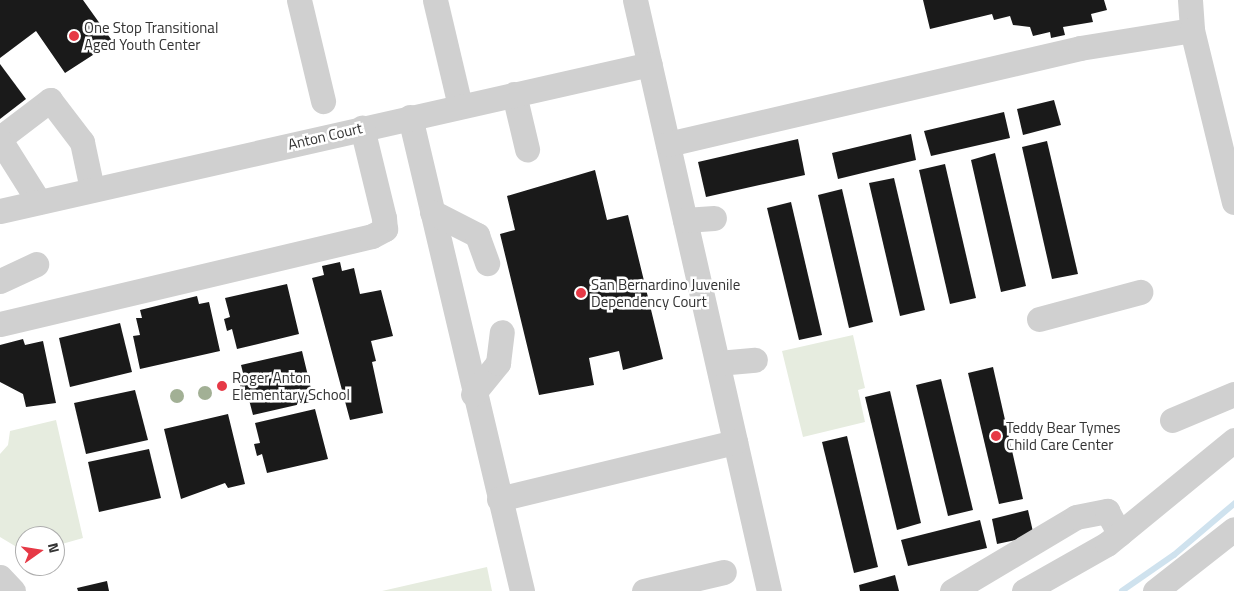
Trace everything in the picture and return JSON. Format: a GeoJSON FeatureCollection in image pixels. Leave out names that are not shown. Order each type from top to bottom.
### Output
{"type":"FeatureCollection","features":[{"type":"Feature","properties":{"kind":"street"},"geometry":{"type":"LineString","coordinates":[[299,0],[323,101]]}},
{"type":"Feature","properties":{"kind":"street"},"geometry":{"type":"LineString","coordinates":[[435,0],[460,106]]}},
{"type":"Feature","properties":{"kind":"street"},"geometry":{"type":"LineString","coordinates":[[635,0],[769,591]]}},
{"type":"Feature","properties":{"kind":"street"},"geometry":{"type":"LineString","coordinates":[[1190,0],[1192,30],[1234,202]]}},
{"type":"Feature","properties":{"kind":"street"},"geometry":{"type":"LineString","coordinates":[[668,144],[1080,48],[1192,30]]}},
{"type":"Feature","properties":{"kind":"street","name":"Anton Court"},"geometry":{"type":"LineString","coordinates":[[0,211],[650,64]]}},
{"type":"Feature","properties":{"kind":"street"},"geometry":{"type":"LineString","coordinates":[[514,94],[527,149]]}},
{"type":"Feature","properties":{"kind":"street"},"geometry":{"type":"LineString","coordinates":[[39,202],[0,139],[50,100],[82,142],[92,189]]}},
{"type":"Feature","properties":{"kind":"street"},"geometry":{"type":"LineString","coordinates":[[410,117],[473,394],[522,591]]}},
{"type":"Feature","properties":{"kind":"street"},"geometry":{"type":"LineString","coordinates":[[0,324],[372,236],[385,229],[362,128]]}},
{"type":"Feature","properties":{"kind":"street"},"geometry":{"type":"LineString","coordinates":[[432,212],[477,235],[487,263]]}},
{"type":"Feature","properties":{"kind":"street"},"geometry":{"type":"LineString","coordinates":[[685,220],[714,218]]}},
{"type":"Feature","properties":{"kind":"street"},"geometry":{"type":"LineString","coordinates":[[0,281],[36,264]]}},
{"type":"Feature","properties":{"kind":"street"},"geometry":{"type":"LineString","coordinates":[[1039,319],[1140,292]]}},
{"type":"Feature","properties":{"kind":"street"},"geometry":{"type":"LineString","coordinates":[[473,394],[498,363],[502,332]]}},
{"type":"Feature","properties":{"kind":"street"},"geometry":{"type":"LineString","coordinates":[[718,363],[755,360]]}},
{"type":"Feature","properties":{"kind":"street"},"geometry":{"type":"LineString","coordinates":[[1172,420],[1234,394]]}},
{"type":"Feature","properties":{"kind":"street"},"geometry":{"type":"LineString","coordinates":[[1024,591],[1120,534],[1234,440]]}},
{"type":"Feature","properties":{"kind":"street"},"geometry":{"type":"LineString","coordinates":[[499,499],[736,442]]}},
{"type":"Feature","properties":{"kind":"street"},"geometry":{"type":"LineString","coordinates":[[952,591],[1076,517],[1107,510],[1120,534]]}},
{"type":"Feature","properties":{"kind":"street"},"geometry":{"type":"LineString","coordinates":[[1155,591],[1234,529]]}},
{"type":"Feature","properties":{"kind":"street"},"geometry":{"type":"LineString","coordinates":[[644,591],[724,572]]}},
{"type":"Feature","properties":{"kind":"street"},"geometry":{"type":"LineString","coordinates":[[0,577],[13,591]]}},
{"type":"Feature","properties":{"kind":"shaded area"},"geometry":{"type":"Polygon","coordinates":[[[853,335],[865,388],[858,390],[865,422],[803,437],[782,351],[853,335]]]}},
{"type":"Feature","properties":{"kind":"shaded area"},"geometry":{"type":"Polygon","coordinates":[[[56,420],[83,538],[65,543],[65,526],[15,526],[15,546],[0,537],[0,454],[8,445],[10,431],[56,420]]]}},
{"type":"Feature","properties":{"kind":"shaded area"},"geometry":{"type":"Polygon","coordinates":[[[487,567],[492,591],[382,591],[487,567]]]}},
{"type":"Feature","properties":{"kind":"building","name":"One Stop Transitional Aged Youth Center"},"geometry":{"type":"Polygon","coordinates":[[[0,0],[83,0],[113,42],[65,73],[36,31],[0,58],[0,0]]]}},
{"type":"Feature","properties":{"kind":"building"},"geometry":{"type":"Polygon","coordinates":[[[923,0],[1104,0],[1107,10],[1091,14],[1093,22],[1063,27],[1065,35],[1051,38],[1050,32],[1033,36],[1030,27],[1013,25],[1010,16],[994,20],[992,14],[930,29],[923,0]]]}},
{"type":"Feature","properties":{"kind":"building"},"geometry":{"type":"Polygon","coordinates":[[[0,64],[26,99],[0,119],[0,64]]]}},
{"type":"Feature","properties":{"kind":"building"},"geometry":{"type":"Polygon","coordinates":[[[1054,100],[1061,125],[1023,135],[1017,109],[1054,100]]]}},
{"type":"Feature","properties":{"kind":"building"},"geometry":{"type":"Polygon","coordinates":[[[1004,112],[1010,138],[931,156],[924,131],[1004,112]]]}},
{"type":"Feature","properties":{"kind":"building"},"geometry":{"type":"Polygon","coordinates":[[[911,134],[916,160],[838,179],[832,153],[911,134]]]}},
{"type":"Feature","properties":{"kind":"building"},"geometry":{"type":"Polygon","coordinates":[[[798,139],[805,175],[706,197],[698,162],[798,139]]]}},
{"type":"Feature","properties":{"kind":"building"},"geometry":{"type":"Polygon","coordinates":[[[1047,141],[1078,274],[1052,279],[1022,147],[1047,141]]]}},
{"type":"Feature","properties":{"kind":"building"},"geometry":{"type":"Polygon","coordinates":[[[995,153],[1026,286],[1001,292],[971,160],[995,153]]]}},
{"type":"Feature","properties":{"kind":"building"},"geometry":{"type":"Polygon","coordinates":[[[945,164],[976,298],[950,304],[919,170],[945,164]]]}},
{"type":"Feature","properties":{"kind":"building","name":"San Bernardino Juvenile Dependency Court"},"geometry":{"type":"Polygon","coordinates":[[[595,170],[607,220],[628,215],[663,359],[623,370],[619,351],[589,358],[594,385],[539,395],[500,234],[515,230],[507,196],[595,170]]]}},
{"type":"Feature","properties":{"kind":"building"},"geometry":{"type":"Polygon","coordinates":[[[894,178],[925,310],[900,316],[869,183],[894,178]]]}},
{"type":"Feature","properties":{"kind":"building"},"geometry":{"type":"Polygon","coordinates":[[[842,189],[873,322],[849,328],[818,195],[842,189]]]}},
{"type":"Feature","properties":{"kind":"building"},"geometry":{"type":"Polygon","coordinates":[[[791,202],[822,335],[799,340],[767,208],[791,202]]]}},
{"type":"Feature","properties":{"kind":"building"},"geometry":{"type":"Polygon","coordinates":[[[340,262],[342,271],[354,268],[360,294],[381,290],[393,336],[371,341],[376,361],[372,362],[383,413],[350,420],[312,278],[324,275],[322,266],[340,262]]]}},
{"type":"Feature","properties":{"kind":"building"},"geometry":{"type":"Polygon","coordinates":[[[287,284],[299,334],[237,349],[232,329],[227,331],[224,319],[230,317],[225,298],[287,284]]]}},
{"type":"Feature","properties":{"kind":"building"},"geometry":{"type":"Polygon","coordinates":[[[197,296],[199,304],[209,302],[220,351],[140,369],[133,336],[140,335],[136,318],[142,318],[140,310],[197,296]]]}},
{"type":"Feature","properties":{"kind":"building"},"geometry":{"type":"Polygon","coordinates":[[[120,323],[132,372],[70,387],[59,338],[120,323]]]}},
{"type":"Feature","properties":{"kind":"building"},"geometry":{"type":"Polygon","coordinates":[[[23,339],[25,345],[43,341],[56,403],[26,407],[23,394],[0,382],[0,345],[23,339]]]}},
{"type":"Feature","properties":{"kind":"building"},"geometry":{"type":"Polygon","coordinates":[[[302,351],[314,401],[253,415],[248,396],[242,397],[240,385],[246,385],[241,365],[302,351]]]}},
{"type":"Feature","properties":{"kind":"building","name":"Teddy Bear Tymes Child Care Center"},"geometry":{"type":"Polygon","coordinates":[[[993,367],[1023,499],[999,504],[968,373],[993,367]]]}},
{"type":"Feature","properties":{"kind":"building"},"geometry":{"type":"Polygon","coordinates":[[[941,379],[973,510],[948,516],[916,385],[941,379]]]}},
{"type":"Feature","properties":{"kind":"building"},"geometry":{"type":"Polygon","coordinates":[[[135,390],[148,440],[86,454],[74,403],[135,390]]]}},
{"type":"Feature","properties":{"kind":"building"},"geometry":{"type":"Polygon","coordinates":[[[890,391],[921,523],[897,530],[865,397],[890,391]]]}},
{"type":"Feature","properties":{"kind":"building"},"geometry":{"type":"Polygon","coordinates":[[[315,409],[328,459],[267,473],[262,454],[257,456],[254,444],[260,443],[255,423],[315,409]]]}},
{"type":"Feature","properties":{"kind":"building"},"geometry":{"type":"Polygon","coordinates":[[[228,414],[245,484],[228,488],[225,483],[181,499],[164,429],[228,414]]]}},
{"type":"Feature","properties":{"kind":"building"},"geometry":{"type":"Polygon","coordinates":[[[847,436],[878,567],[854,573],[822,442],[847,436]]]}},
{"type":"Feature","properties":{"kind":"building"},"geometry":{"type":"Polygon","coordinates":[[[149,449],[161,498],[99,512],[88,462],[149,449]]]}},
{"type":"Feature","properties":{"kind":"building"},"geometry":{"type":"Polygon","coordinates":[[[1028,510],[1034,536],[997,544],[992,519],[1028,510]]]}},
{"type":"Feature","properties":{"kind":"building"},"geometry":{"type":"Polygon","coordinates":[[[980,520],[987,548],[908,566],[901,540],[980,520]]]}},
{"type":"Feature","properties":{"kind":"building"},"geometry":{"type":"Polygon","coordinates":[[[895,575],[899,591],[860,591],[859,585],[895,575]]]}},
{"type":"Feature","properties":{"kind":"building"},"geometry":{"type":"Polygon","coordinates":[[[107,581],[109,591],[78,591],[77,588],[107,581]]]}},
{"type":"Feature","properties":{"kind":"waterway"},"geometry":{"type":"LineString","coordinates":[[1122,591],[1174,555],[1234,504]]}},
{"type":"Feature","properties":{"kind":"place","name":"One Stop Transitional Aged Youth Center"},"geometry":{"type":"Point","coordinates":[74,36]}},
{"type":"Feature","properties":{"kind":"place","name":"San Bernardino Juvenile Dependency Court"},"geometry":{"type":"Point","coordinates":[581,293]}},
{"type":"Feature","properties":{"kind":"place","name":"Roger Anton Elementary School"},"geometry":{"type":"Point","coordinates":[222,386]}},
{"type":"Feature","properties":{"kind":"place","name":"Teddy Bear Tymes Child Care Center"},"geometry":{"type":"Point","coordinates":[996,436]}}]}
